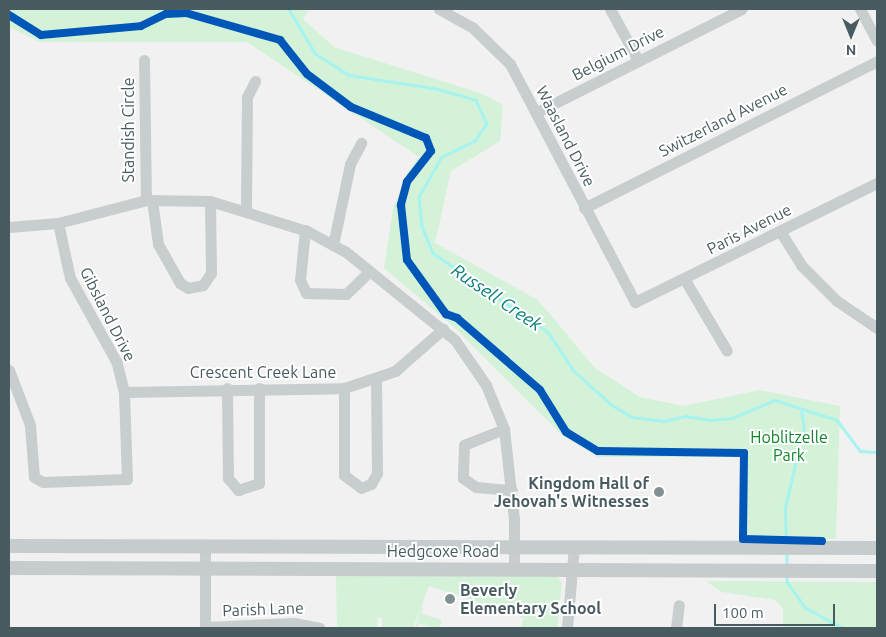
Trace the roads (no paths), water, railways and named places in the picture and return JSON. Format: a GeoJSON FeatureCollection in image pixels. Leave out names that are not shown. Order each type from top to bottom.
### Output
{"type":"FeatureCollection","features":[{"type":"Feature","properties":{"kind":"main road","name":"Hedgcoxe Road"},"geometry":{"type":"LineString","coordinates":[[9,546],[877,548]]}},
{"type":"Feature","properties":{"kind":"main road","name":"Hedgcoxe Road"},"geometry":{"type":"LineString","coordinates":[[9,568],[573,568],[877,571]]}},
{"type":"Feature","properties":{"kind":"street","name":"Waasland Drive"},"geometry":{"type":"LineString","coordinates":[[439,9],[492,44],[510,64],[537,112],[584,208],[635,302]]}},
{"type":"Feature","properties":{"kind":"street"},"geometry":{"type":"LineString","coordinates":[[610,9],[638,60]]}},
{"type":"Feature","properties":{"kind":"street","name":"Belgium Drive"},"geometry":{"type":"LineString","coordinates":[[537,112],[742,9]]}},
{"type":"Feature","properties":{"kind":"street"},"geometry":{"type":"LineString","coordinates":[[860,9],[877,41]]}},
{"type":"Feature","properties":{"kind":"street","name":"Standish Circle"},"geometry":{"type":"LineString","coordinates":[[144,60],[149,200],[158,244],[180,283],[188,288],[210,280],[210,201]]}},
{"type":"Feature","properties":{"kind":"street","name":"Switzerland Avenue"},"geometry":{"type":"LineString","coordinates":[[584,208],[877,61]]}},
{"type":"Feature","properties":{"kind":"street"},"geometry":{"type":"LineString","coordinates":[[246,209],[247,97],[255,81]]}},
{"type":"Feature","properties":{"kind":"street"},"geometry":{"type":"LineString","coordinates":[[333,245],[350,164],[361,143]]}},
{"type":"Feature","properties":{"kind":"street","name":"Paris Avenue"},"geometry":{"type":"LineString","coordinates":[[635,302],[685,280],[877,183]]}},
{"type":"Feature","properties":{"kind":"street"},"geometry":{"type":"LineString","coordinates":[[9,226],[58,223],[149,200],[210,201],[246,209],[305,230],[333,245],[370,271],[443,329],[486,385],[504,429],[512,490],[514,568]]}},
{"type":"Feature","properties":{"kind":"street","name":"Gibsland Drive"},"geometry":{"type":"LineString","coordinates":[[9,370],[30,425],[34,477],[43,482],[127,479],[124,392],[116,361],[70,278],[58,223]]}},
{"type":"Feature","properties":{"kind":"street"},"geometry":{"type":"LineString","coordinates":[[305,230],[300,280],[306,293],[346,294],[370,271]]}},
{"type":"Feature","properties":{"kind":"street"},"geometry":{"type":"LineString","coordinates":[[780,232],[784,242],[831,295],[877,328]]}},
{"type":"Feature","properties":{"kind":"street"},"geometry":{"type":"LineString","coordinates":[[685,280],[727,351]]}},
{"type":"Feature","properties":{"kind":"street","name":"Crescent Creek Lane"},"geometry":{"type":"LineString","coordinates":[[124,392],[227,388],[344,388],[376,380],[410,361],[443,329]]}},
{"type":"Feature","properties":{"kind":"street"},"geometry":{"type":"LineString","coordinates":[[344,388],[344,475],[361,488],[371,484],[377,473],[376,380]]}},
{"type":"Feature","properties":{"kind":"street"},"geometry":{"type":"LineString","coordinates":[[227,388],[228,478],[243,490],[259,483],[259,388]]}},
{"type":"Feature","properties":{"kind":"street"},"geometry":{"type":"LineString","coordinates":[[504,429],[469,439],[464,445],[463,478],[476,487],[512,490]]}},
{"type":"Feature","properties":{"kind":"street"},"geometry":{"type":"LineString","coordinates":[[205,546],[205,628]]}},
{"type":"Feature","properties":{"kind":"street"},"geometry":{"type":"LineString","coordinates":[[567,628],[574,547]]}},
{"type":"Feature","properties":{"kind":"street"},"geometry":{"type":"LineString","coordinates":[[676,628],[679,605]]}},
{"type":"Feature","properties":{"kind":"street","name":"Parish Lane"},"geometry":{"type":"LineString","coordinates":[[205,628],[294,623],[320,628]]}},
{"type":"Feature","properties":{"kind":"waterway","name":"Russell Creek"},"geometry":{"type":"LineString","coordinates":[[289,9],[315,53],[349,75],[438,89],[476,100],[487,124],[475,141],[442,157],[419,197],[422,226],[433,253],[548,332],[574,371],[612,405],[632,417],[663,421],[686,416],[711,420],[732,418],[775,400],[837,420],[860,451],[877,452]]}},
{"type":"Feature","properties":{"kind":"waterway","name":"Russell Creek"},"geometry":{"type":"LineString","coordinates":[[786,542],[785,507],[804,427],[801,412]]}},
{"type":"Feature","properties":{"kind":"waterway","name":"Russell Creek"},"geometry":{"type":"LineString","coordinates":[[787,552],[787,567]]}},
{"type":"Feature","properties":{"kind":"waterway","name":"Russell Creek"},"geometry":{"type":"LineString","coordinates":[[787,575],[787,582],[806,608],[843,628]]}},
{"type":"Feature","properties":{"kind":"place","name":"Kingdom Hall of Jehovah's Witnesses"},"geometry":{"type":"Point","coordinates":[659,492]}},
{"type":"Feature","properties":{"kind":"place","name":"Beverly Elementary School"},"geometry":{"type":"Point","coordinates":[450,599]}},
{"type":"Feature","properties":{"kind":"park label","name":"Hoblitzelle Park"},"geometry":{"type":"Point","coordinates":[789,446]}}]}
